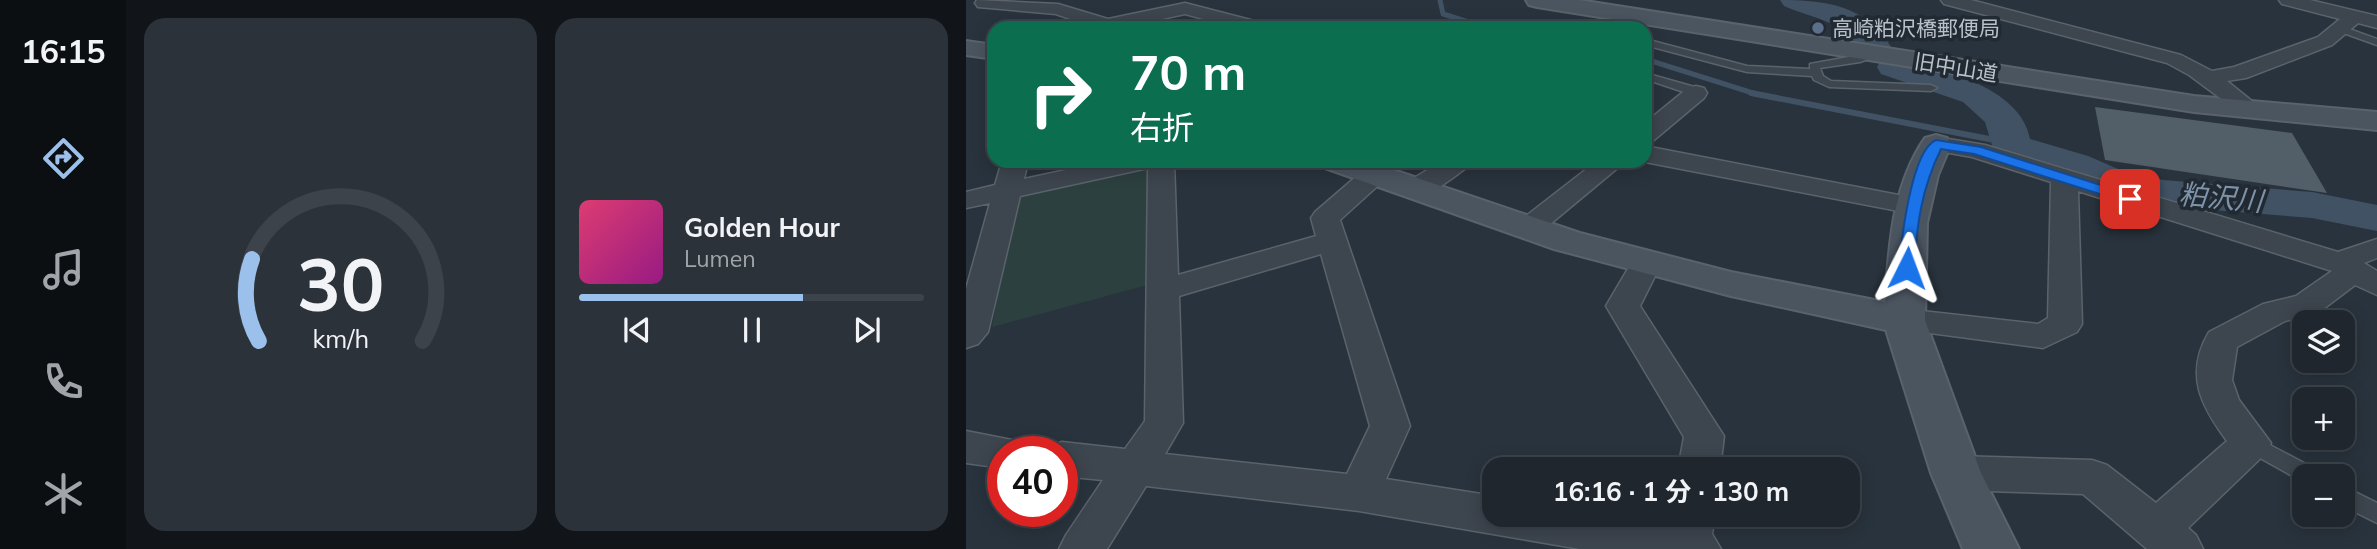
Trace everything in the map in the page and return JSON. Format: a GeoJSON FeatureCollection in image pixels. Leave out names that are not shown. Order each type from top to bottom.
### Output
{"type":"FeatureCollection","features":[{"type":"Feature","properties":{"kind":"street","name":"旧中山道"},"geometry":{"type":"LineString","coordinates":[[1537,0],[1609,21]]}},
{"type":"Feature","properties":{"kind":"street"},"geometry":{"type":"LineString","coordinates":[[1950,0],[1997,15],[2164,56],[2186,64],[2251,110]]}},
{"type":"Feature","properties":{"kind":"street"},"geometry":{"type":"LineString","coordinates":[[1997,15],[2029,0]]}},
{"type":"Feature","properties":{"kind":"street"},"geometry":{"type":"LineString","coordinates":[[2288,0],[2348,23],[2377,22]]}},
{"type":"Feature","properties":{"kind":"street"},"geometry":{"type":"LineString","coordinates":[[966,11],[988,2],[1058,9],[1086,21]]}},
{"type":"Feature","properties":{"kind":"street"},"geometry":{"type":"LineString","coordinates":[[1127,21],[1185,8],[1233,21]]}},
{"type":"Feature","properties":{"kind":"street"},"geometry":{"type":"LineString","coordinates":[[2209,78],[2238,73],[2325,41],[2348,23]]}},
{"type":"Feature","properties":{"kind":"street","name":"旧中山道"},"geometry":{"type":"LineString","coordinates":[[1652,31],[1871,54],[2251,110],[2377,121]]}},
{"type":"Feature","properties":{"kind":"street"},"geometry":{"type":"LineString","coordinates":[[1652,129],[1696,93]]}},
{"type":"Feature","properties":{"kind":"street"},"geometry":{"type":"LineString","coordinates":[[1991,549],[1956,473],[1904,320],[1909,223],[1922,174],[1936,144],[1976,150],[2356,272]]}},
{"type":"Feature","properties":{"kind":"street"},"geometry":{"type":"LineString","coordinates":[[1652,155],[1914,206]]}},
{"type":"Feature","properties":{"kind":"street"},"geometry":{"type":"LineString","coordinates":[[966,336],[971,332],[1013,168]]}},
{"type":"Feature","properties":{"kind":"street"},"geometry":{"type":"LineString","coordinates":[[966,200],[1112,168]]}},
{"type":"Feature","properties":{"kind":"street"},"geometry":{"type":"LineString","coordinates":[[1082,549],[1164,422],[1161,168]]}},
{"type":"Feature","properties":{"kind":"street"},"geometry":{"type":"LineString","coordinates":[[1355,168],[1527,229],[1731,284],[1904,320],[2043,336],[2065,324],[2064,178]]}},
{"type":"Feature","properties":{"kind":"street"},"geometry":{"type":"LineString","coordinates":[[1416,189],[1449,168]]}},
{"type":"Feature","properties":{"kind":"street"},"geometry":{"type":"LineString","coordinates":[[1527,229],[1604,168]]}},
{"type":"Feature","properties":{"kind":"street"},"geometry":{"type":"LineString","coordinates":[[1359,493],[1390,426],[1325,218],[1374,175]]}},
{"type":"Feature","properties":{"kind":"street"},"geometry":{"type":"LineString","coordinates":[[1163,290],[1332,242]]}},
{"type":"Feature","properties":{"kind":"street"},"geometry":{"type":"LineString","coordinates":[[1956,473],[2092,477],[2168,539],[2251,443],[2226,413],[2214,380],[2221,341],[2275,312],[2306,305],[2356,272],[2377,248]]}},
{"type":"Feature","properties":{"kind":"street"},"geometry":{"type":"LineString","coordinates":[[1647,262],[1623,306],[1704,436],[1701,457]]}},
{"type":"Feature","properties":{"kind":"street"},"geometry":{"type":"LineString","coordinates":[[966,447],[987,450]]}},
{"type":"Feature","properties":{"kind":"street"},"geometry":{"type":"LineString","coordinates":[[1078,461],[1359,493],[1693,537]]}},
{"type":"Feature","properties":{"kind":"lane"},"geometry":{"type":"LineString","coordinates":[[2348,23],[2377,42]]}},
{"type":"Feature","properties":{"kind":"lane"},"geometry":{"type":"LineString","coordinates":[[1652,34],[1747,69],[1816,73]]}},
{"type":"Feature","properties":{"kind":"lane"},"geometry":{"type":"LineString","coordinates":[[1871,54],[1860,59],[1814,66],[1818,78],[1829,84],[1931,88]]}},
{"type":"Feature","properties":{"kind":"lane"},"geometry":{"type":"LineString","coordinates":[[1652,78],[1694,90],[1696,93]]}},
{"type":"Feature","properties":{"kind":"lane"},"geometry":{"type":"LineString","coordinates":[[2251,443],[2292,466]]}},
{"type":"Feature","properties":{"kind":"lane"},"geometry":{"type":"LineString","coordinates":[[2355,502],[2377,514]]}},
{"type":"Feature","properties":{"kind":"green space"},"geometry":{"type":"Polygon","coordinates":[[[1140,168],[1150,170],[1151,284],[992,327],[1015,200],[1026,194],[1140,168]]]}},
{"type":"Feature","properties":{"kind":"building"},"geometry":{"type":"Polygon","coordinates":[[[2095,107],[2292,133],[2327,193],[2105,160],[2095,107]]]}},
{"type":"Feature","properties":{"kind":"waterway"},"geometry":{"type":"LineString","coordinates":[[1440,0],[1443,14],[1466,21]]}},
{"type":"Feature","properties":{"kind":"waterway","name":"粕沢川"},"geometry":{"type":"LineString","coordinates":[[1794,0],[1852,22],[1869,37],[1875,47]]}},
{"type":"Feature","properties":{"kind":"waterway"},"geometry":{"type":"LineString","coordinates":[[1652,61],[1756,94]]}},
{"type":"Feature","properties":{"kind":"waterway","name":"粕沢川"},"geometry":{"type":"LineString","coordinates":[[1893,67],[1962,89],[1987,102],[2008,130],[2013,147],[2074,165],[2112,181],[2163,193],[2312,205],[2377,218]]}},
{"type":"Feature","properties":{"kind":"waterway"},"geometry":{"type":"LineString","coordinates":[[1751,93],[1756,94]]}},
{"type":"Feature","properties":{"kind":"waterway"},"geometry":{"type":"LineString","coordinates":[[1756,94],[2010,143]]}},
{"type":"Feature","properties":{"kind":"place","name":"高崎粕沢橋郵便局"},"geometry":{"type":"Point","coordinates":[1818,28]}},
{"type":"Feature","properties":{"kind":"route"},"geometry":{"type":"LineString","coordinates":[[1907,268],[1909,223],[1922,174],[1936,144],[1976,150],[2130,199]]}}]}
